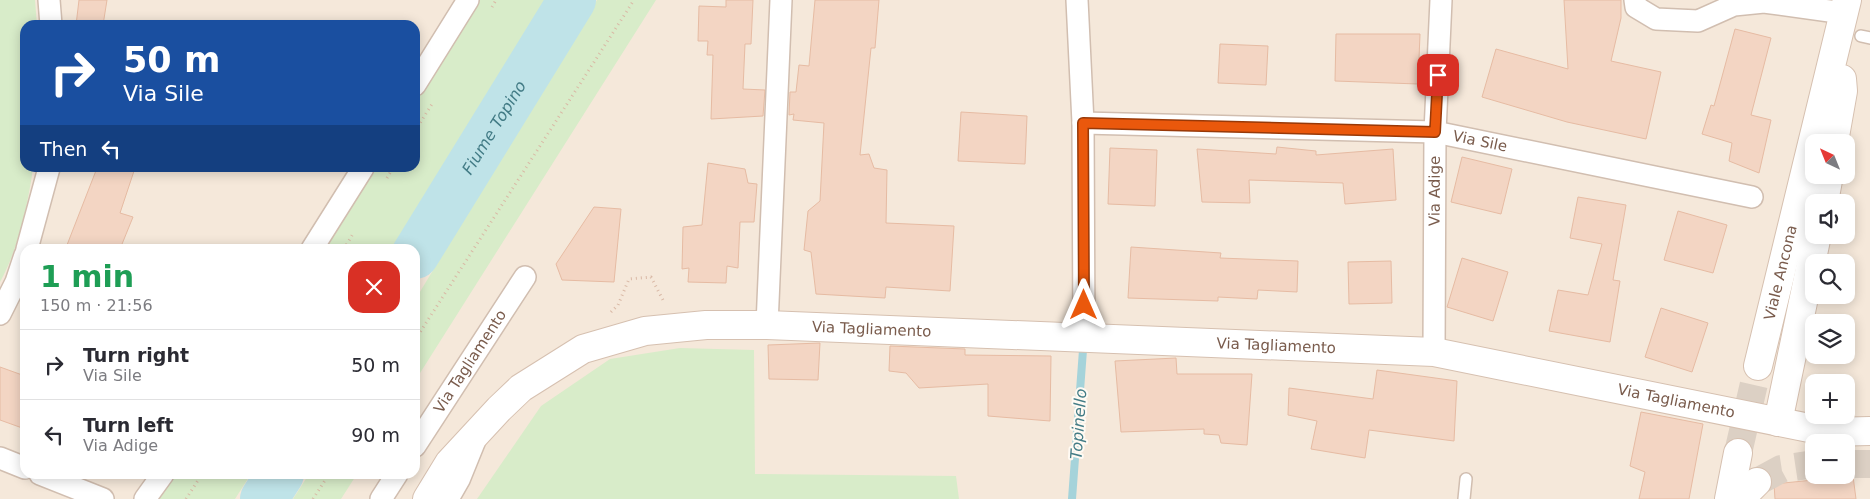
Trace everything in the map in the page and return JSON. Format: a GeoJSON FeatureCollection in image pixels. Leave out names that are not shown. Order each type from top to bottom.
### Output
{"type":"FeatureCollection","features":[{"type":"Feature","properties":{"kind":"main road"},"geometry":{"type":"LineString","coordinates":[[1835,134],[1852,24]]}},
{"type":"Feature","properties":{"kind":"main road","name":"Viale Ancona"},"geometry":{"type":"LineString","coordinates":[[1758,366],[1852,24]]}},
{"type":"Feature","properties":{"kind":"main road","name":"Viale Ancona"},"geometry":{"type":"LineString","coordinates":[[1778,422],[1815,244]]}},
{"type":"Feature","properties":{"kind":"main road","name":"Via Tagliamento"},"geometry":{"type":"LineString","coordinates":[[427,499],[449,463],[521,388],[583,349],[645,331],[706,325],[767,325],[1434,352],[1829,432],[1870,431]]}},
{"type":"Feature","properties":{"kind":"main road"},"geometry":{"type":"LineString","coordinates":[[1730,499],[1738,454]]}},
{"type":"Feature","properties":{"kind":"street"},"geometry":{"type":"LineString","coordinates":[[49,0],[50,20]]}},
{"type":"Feature","properties":{"kind":"street"},"geometry":{"type":"LineString","coordinates":[[420,77],[468,0]]}},
{"type":"Feature","properties":{"kind":"street"},"geometry":{"type":"LineString","coordinates":[[767,325],[781,0]]}},
{"type":"Feature","properties":{"kind":"street"},"geometry":{"type":"LineString","coordinates":[[1077,0],[1083,123],[1084,339]]}},
{"type":"Feature","properties":{"kind":"street","name":"Via Adige"},"geometry":{"type":"LineString","coordinates":[[1434,352],[1435,132],[1441,0]]}},
{"type":"Feature","properties":{"kind":"street"},"geometry":{"type":"LineString","coordinates":[[1636,0],[1636,7],[1656,19],[1698,21],[1734,5],[1764,2],[1852,24]]}},
{"type":"Feature","properties":{"kind":"street","name":"Via Sile"},"geometry":{"type":"LineString","coordinates":[[1083,123],[1435,132],[1752,198]]}},
{"type":"Feature","properties":{"kind":"street"},"geometry":{"type":"LineString","coordinates":[[28,244],[48,172]]}},
{"type":"Feature","properties":{"kind":"street"},"geometry":{"type":"LineString","coordinates":[[315,244],[360,172]]}},
{"type":"Feature","properties":{"kind":"street"},"geometry":{"type":"LineString","coordinates":[[0,314],[20,270]]}},
{"type":"Feature","properties":{"kind":"street","name":"Via Tagliamento"},"geometry":{"type":"LineString","coordinates":[[420,438],[525,277]]}},
{"type":"Feature","properties":{"kind":"street","name":"Via Tagliamento"},"geometry":{"type":"LineString","coordinates":[[445,499],[457,478],[474,435]]}},
{"type":"Feature","properties":{"kind":"street"},"geometry":{"type":"LineString","coordinates":[[0,458],[20,466]]}},
{"type":"Feature","properties":{"kind":"street"},"geometry":{"type":"LineString","coordinates":[[53,479],[103,499]]}},
{"type":"Feature","properties":{"kind":"street"},"geometry":{"type":"LineString","coordinates":[[146,499],[160,479]]}},
{"type":"Feature","properties":{"kind":"street"},"geometry":{"type":"LineString","coordinates":[[381,499],[394,479]]}},
{"type":"Feature","properties":{"kind":"lane"},"geometry":{"type":"LineString","coordinates":[[1464,499],[1466,479]]}},
{"type":"Feature","properties":{"kind":"path"},"geometry":{"type":"LineString","coordinates":[[420,332],[634,0]]}},
{"type":"Feature","properties":{"kind":"path"},"geometry":{"type":"LineString","coordinates":[[186,499],[199,479]]}},
{"type":"Feature","properties":{"kind":"path"},"geometry":{"type":"LineString","coordinates":[[313,499],[326,479]]}},
{"type":"Feature","properties":{"kind":"shaded area"},"geometry":{"type":"Polygon","coordinates":[[[0,0],[1870,0],[1870,499],[0,499],[0,0]]]}},
{"type":"Feature","properties":{"kind":"green space"},"geometry":{"type":"Polygon","coordinates":[[[0,0],[35,0],[37,20],[20,20],[20,172],[32,172],[17,241],[0,282],[0,0]]]}},
{"type":"Feature","properties":{"kind":"green space"},"geometry":{"type":"Polygon","coordinates":[[[477,0],[546,0],[397,244],[323,244],[369,172],[420,172],[420,91],[477,0]]]}},
{"type":"Feature","properties":{"kind":"green space"},"geometry":{"type":"Polygon","coordinates":[[[597,0],[656,0],[420,373],[420,292],[597,0]]]}},
{"type":"Feature","properties":{"kind":"green space"},"geometry":{"type":"Polygon","coordinates":[[[680,348],[754,350],[755,474],[956,476],[959,499],[477,499],[541,406],[610,359],[680,348]]]}},
{"type":"Feature","properties":{"kind":"green space"},"geometry":{"type":"Polygon","coordinates":[[[172,479],[248,479],[235,499],[158,499],[172,479]]]}},
{"type":"Feature","properties":{"kind":"green space"},"geometry":{"type":"Polygon","coordinates":[[[306,479],[354,479],[341,499],[293,499],[306,479]]]}},
{"type":"Feature","properties":{"kind":"building"},"geometry":{"type":"Polygon","coordinates":[[[79,0],[107,0],[104,20],[77,20],[79,0]]]}},
{"type":"Feature","properties":{"kind":"building"},"geometry":{"type":"Polygon","coordinates":[[[726,0],[753,0],[751,44],[745,44],[743,89],[765,90],[763,116],[711,119],[713,55],[707,55],[708,41],[698,41],[699,6],[726,7],[726,0]]]}},
{"type":"Feature","properties":{"kind":"building"},"geometry":{"type":"Polygon","coordinates":[[[815,0],[879,0],[875,48],[871,48],[860,155],[869,154],[874,168],[887,170],[886,223],[954,226],[950,291],[886,287],[885,298],[816,294],[811,252],[804,250],[808,211],[820,201],[824,123],[793,120],[794,114],[789,115],[790,92],[796,92],[799,65],[809,66],[815,0]]]}},
{"type":"Feature","properties":{"kind":"building"},"geometry":{"type":"Polygon","coordinates":[[[1564,0],[1621,0],[1621,18],[1611,61],[1661,72],[1646,139],[1567,122],[1482,97],[1496,49],[1568,69],[1564,0]]]}},
{"type":"Feature","properties":{"kind":"building"},"geometry":{"type":"Polygon","coordinates":[[[1735,29],[1771,38],[1751,115],[1771,120],[1759,173],[1729,161],[1732,143],[1702,134],[1711,105],[1714,106],[1735,29]]]}},
{"type":"Feature","properties":{"kind":"building"},"geometry":{"type":"Polygon","coordinates":[[[1336,34],[1420,34],[1418,84],[1335,81],[1336,34]]]}},
{"type":"Feature","properties":{"kind":"building"},"geometry":{"type":"Polygon","coordinates":[[[1220,44],[1268,46],[1266,85],[1218,83],[1220,44]]]}},
{"type":"Feature","properties":{"kind":"building"},"geometry":{"type":"Polygon","coordinates":[[[961,112],[1027,116],[1025,164],[958,161],[961,112]]]}},
{"type":"Feature","properties":{"kind":"building"},"geometry":{"type":"Polygon","coordinates":[[[1277,147],[1316,151],[1316,155],[1393,149],[1396,200],[1345,204],[1343,183],[1249,180],[1250,203],[1202,202],[1197,149],[1276,154],[1277,147]]]}},
{"type":"Feature","properties":{"kind":"building"},"geometry":{"type":"Polygon","coordinates":[[[1110,148],[1157,150],[1155,206],[1108,204],[1110,148]]]}},
{"type":"Feature","properties":{"kind":"building"},"geometry":{"type":"Polygon","coordinates":[[[1462,157],[1512,169],[1501,214],[1451,202],[1462,157]]]}},
{"type":"Feature","properties":{"kind":"building"},"geometry":{"type":"Polygon","coordinates":[[[708,163],[745,169],[748,183],[757,184],[754,222],[740,222],[738,268],[727,266],[726,283],[688,282],[689,268],[682,269],[683,227],[702,225],[708,163]]]}},
{"type":"Feature","properties":{"kind":"building"},"geometry":{"type":"Polygon","coordinates":[[[95,172],[134,172],[120,213],[133,217],[122,244],[67,244],[95,172]]]}},
{"type":"Feature","properties":{"kind":"building"},"geometry":{"type":"Polygon","coordinates":[[[1578,197],[1626,205],[1613,280],[1620,281],[1610,342],[1549,331],[1558,290],[1588,295],[1602,244],[1570,238],[1578,197]]]}},
{"type":"Feature","properties":{"kind":"building"},"geometry":{"type":"Polygon","coordinates":[[[594,207],[621,209],[614,282],[562,280],[556,264],[594,207]]]}},
{"type":"Feature","properties":{"kind":"building"},"geometry":{"type":"Polygon","coordinates":[[[1678,211],[1727,225],[1713,273],[1664,260],[1678,211]]]}},
{"type":"Feature","properties":{"kind":"building"},"geometry":{"type":"Polygon","coordinates":[[[1131,247],[1221,253],[1220,258],[1298,261],[1297,292],[1258,290],[1257,299],[1218,297],[1218,301],[1128,298],[1131,247]]]}},
{"type":"Feature","properties":{"kind":"building"},"geometry":{"type":"Polygon","coordinates":[[[1462,258],[1508,272],[1493,321],[1447,307],[1462,258]]]}},
{"type":"Feature","properties":{"kind":"building"},"geometry":{"type":"Polygon","coordinates":[[[1391,261],[1392,303],[1349,304],[1348,262],[1391,261]]]}},
{"type":"Feature","properties":{"kind":"building"},"geometry":{"type":"Polygon","coordinates":[[[1661,308],[1708,323],[1692,372],[1645,357],[1661,308]]]}},
{"type":"Feature","properties":{"kind":"building"},"geometry":{"type":"Polygon","coordinates":[[[820,343],[818,380],[769,379],[768,345],[820,343]]]}},
{"type":"Feature","properties":{"kind":"building"},"geometry":{"type":"Polygon","coordinates":[[[890,346],[965,349],[965,355],[1051,356],[1050,421],[988,416],[988,384],[919,388],[906,373],[889,371],[890,346]]]}},
{"type":"Feature","properties":{"kind":"building"},"geometry":{"type":"Polygon","coordinates":[[[1176,358],[1177,374],[1252,374],[1247,445],[1221,443],[1219,435],[1204,434],[1204,429],[1121,432],[1115,361],[1176,358]]]}},
{"type":"Feature","properties":{"kind":"building"},"geometry":{"type":"Polygon","coordinates":[[[0,367],[20,374],[20,427],[0,420],[0,367]]]}},
{"type":"Feature","properties":{"kind":"building"},"geometry":{"type":"Polygon","coordinates":[[[1377,370],[1457,381],[1454,441],[1369,430],[1365,458],[1311,449],[1317,421],[1288,415],[1289,388],[1373,399],[1377,370]]]}},
{"type":"Feature","properties":{"kind":"building"},"geometry":{"type":"Polygon","coordinates":[[[1641,412],[1703,424],[1689,499],[1639,499],[1645,472],[1630,466],[1641,412]]]}},
{"type":"Feature","properties":{"kind":"building"},"geometry":{"type":"Polygon","coordinates":[[[1805,481],[1805,484],[1854,484],[1856,499],[1775,499],[1774,484],[1805,481]]]}},
{"type":"Feature","properties":{"kind":"waterway","name":"Fiume Topino"},"geometry":{"type":"LineString","coordinates":[[420,247],[572,0]]}},
{"type":"Feature","properties":{"kind":"waterway","name":"Topinello"},"geometry":{"type":"LineString","coordinates":[[1072,499],[1083,350]]}},
{"type":"Feature","properties":{"kind":"waterway","name":"Fiume Topino"},"geometry":{"type":"LineString","coordinates":[[264,499],[277,479]]}},
{"type":"Feature","properties":{"kind":"tunnel"},"geometry":{"type":"LineString","coordinates":[[1738,453],[1758,366]]}},
{"type":"Feature","properties":{"kind":"tunnel"},"geometry":{"type":"LineString","coordinates":[[1855,464],[1870,464]]}},
{"type":"Feature","properties":{"kind":"tunnel"},"geometry":{"type":"LineString","coordinates":[[1757,482],[1781,469],[1805,465]]}},
{"type":"Feature","properties":{"kind":"route"},"geometry":{"type":"LineString","coordinates":[[1084,305],[1083,123],[1435,132],[1438,75]]}}]}
